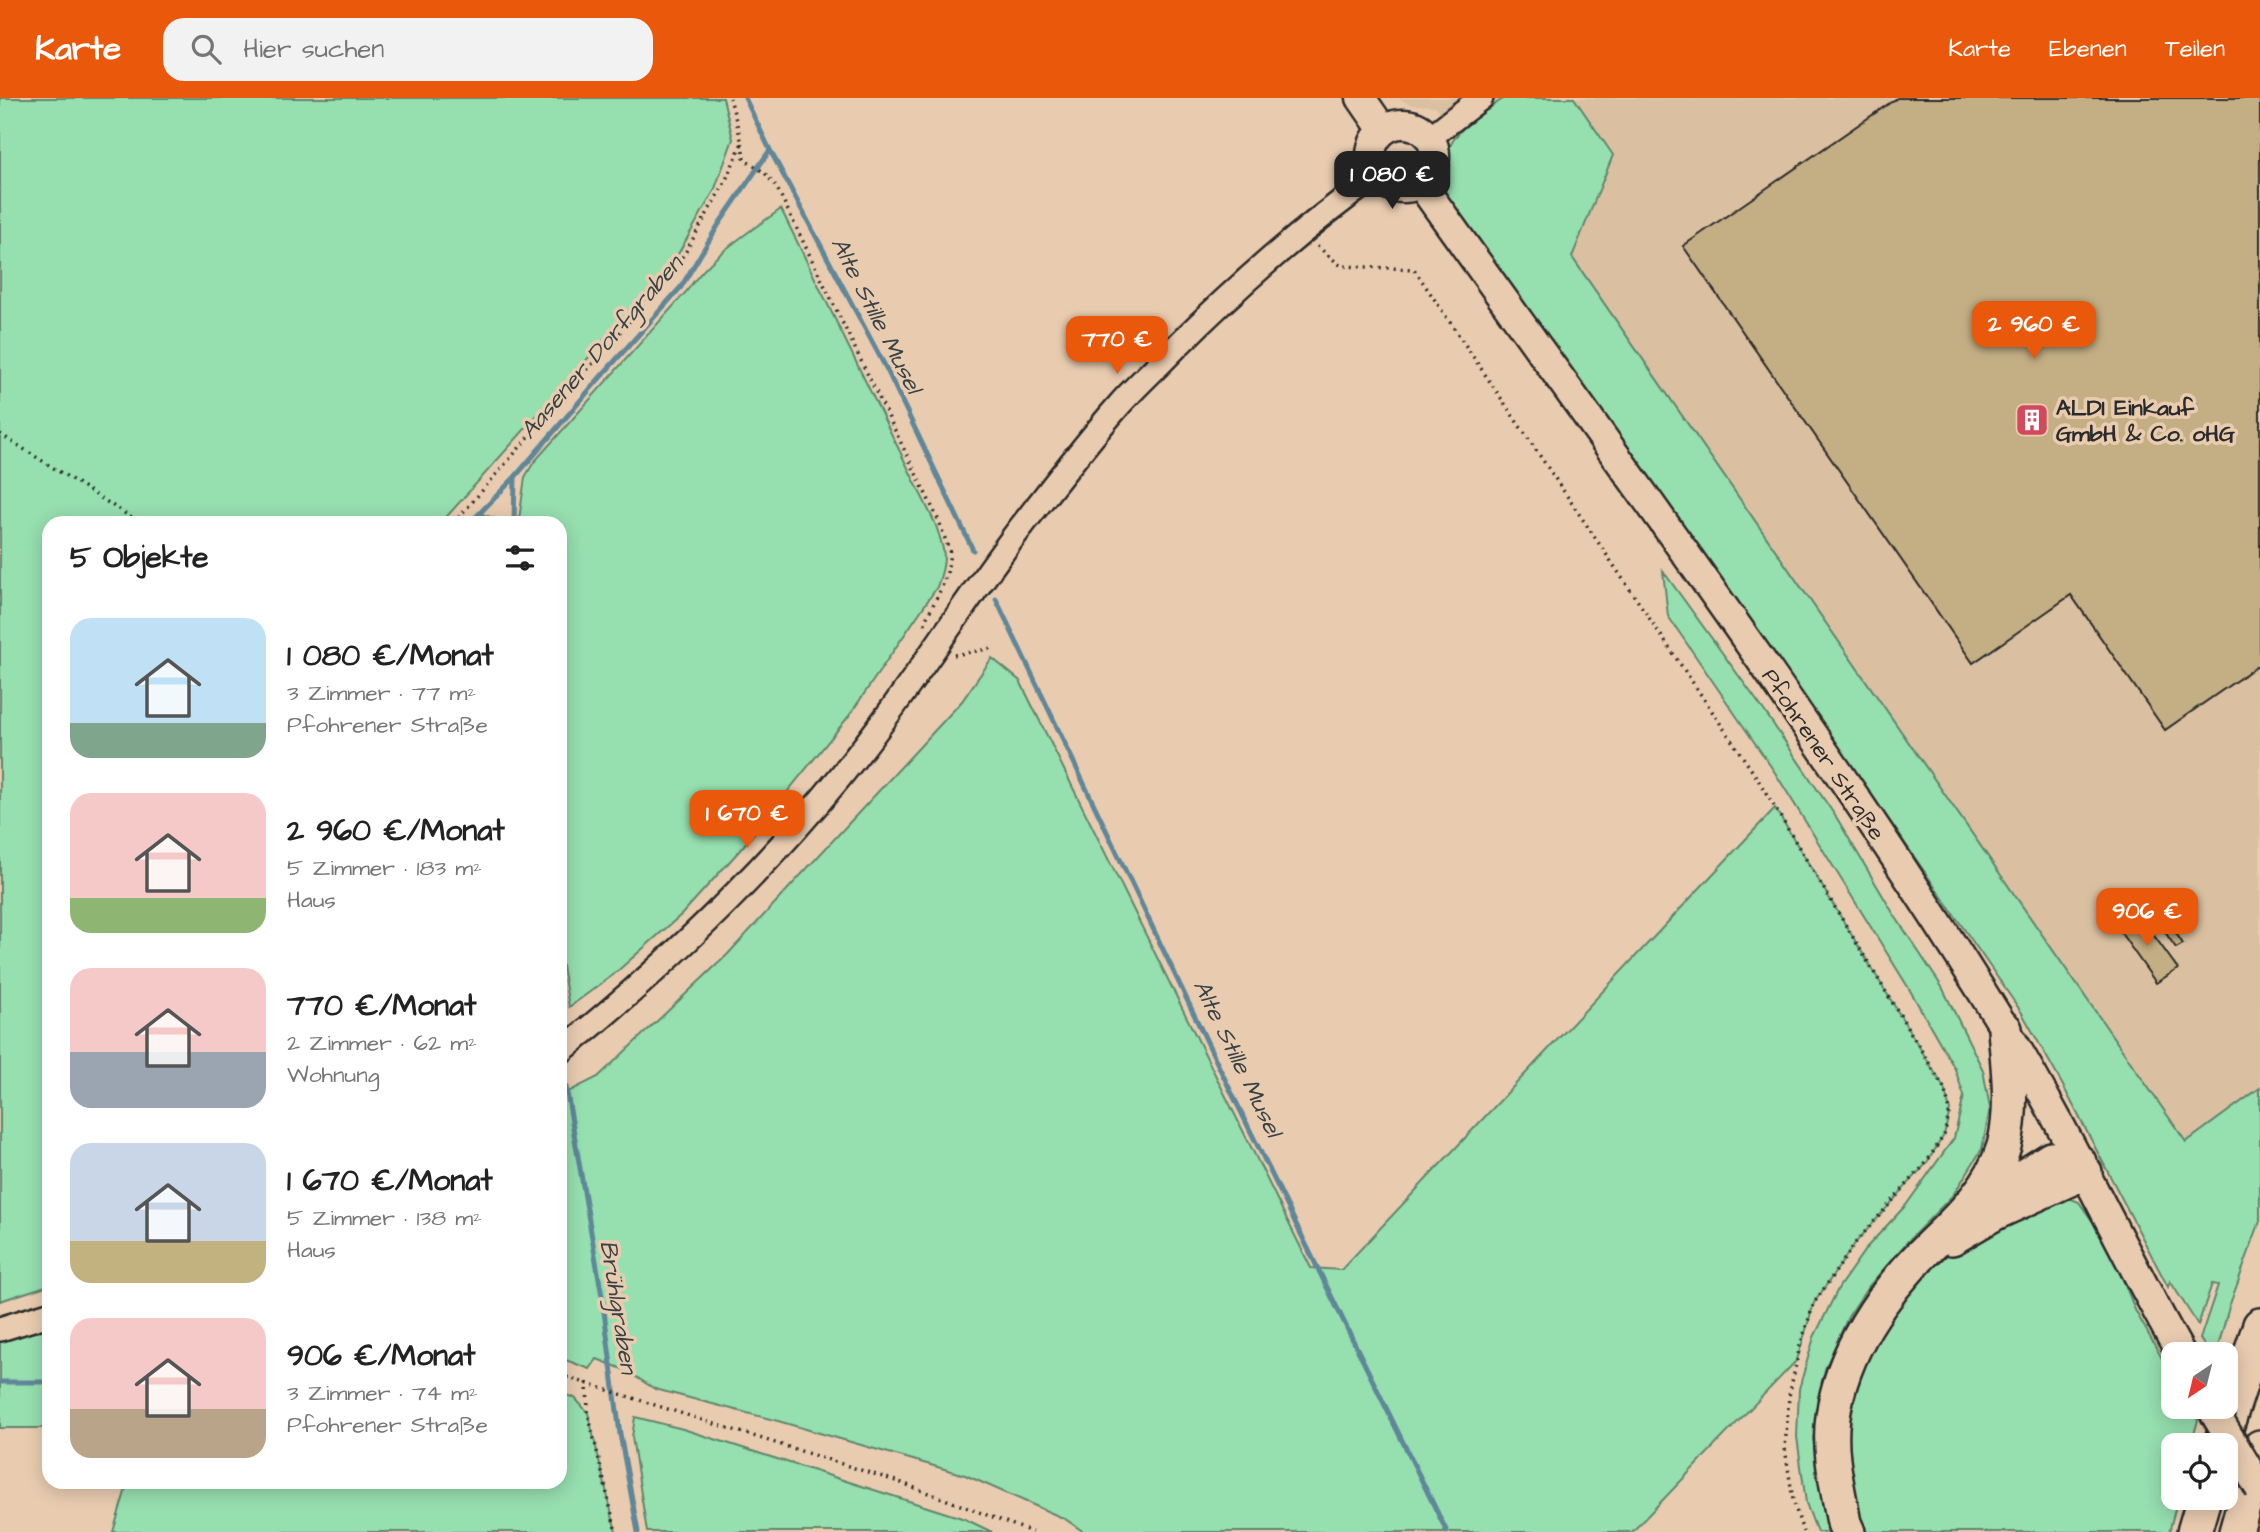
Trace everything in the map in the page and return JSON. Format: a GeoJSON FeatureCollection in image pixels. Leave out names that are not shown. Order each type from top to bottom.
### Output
{"type":"FeatureCollection","features":[{"type":"Feature","properties":{"kind":"highway"},"geometry":{"type":"LineString","coordinates":[[1848,1532],[1844,1523],[1834,1462],[1832,1418],[1843,1373],[1867,1324],[1914,1261],[1964,1213],[1988,1180],[2003,1149],[2009,1114],[2010,1079],[2005,1029]]}},
{"type":"Feature","properties":{"kind":"highway"},"geometry":{"type":"LineString","coordinates":[[1964,1213],[2051,1159],[2065,1158],[2082,1167]]}},
{"type":"Feature","properties":{"kind":"highway"},"geometry":{"type":"LineString","coordinates":[[1914,1261],[1995,1213],[2082,1167]]}},
{"type":"Feature","properties":{"kind":"highway"},"geometry":{"type":"LineString","coordinates":[[2224,1433],[2260,1325]]}},
{"type":"Feature","properties":{"kind":"highway"},"geometry":{"type":"LineString","coordinates":[[2236,1532],[2260,1447]]}},
{"type":"Feature","properties":{"kind":"highway"},"geometry":{"type":"LineString","coordinates":[[2194,1532],[2200,1510]]}},
{"type":"Feature","properties":{"kind":"main road"},"geometry":{"type":"LineString","coordinates":[[1361,98],[1383,130]]}},
{"type":"Feature","properties":{"kind":"main road"},"geometry":{"type":"LineString","coordinates":[[1408,124],[1429,138],[1433,146],[1434,163],[1431,171],[1420,183],[1401,188],[1392,186],[1377,175],[1372,166],[1372,146],[1383,130],[1408,124]]}},
{"type":"Feature","properties":{"kind":"main road","name":"Pfohrener Straße"},"geometry":{"type":"LineString","coordinates":[[1420,183],[1832,762],[2005,1029],[2082,1167],[2174,1342]]}},
{"type":"Feature","properties":{"kind":"main road"},"geometry":{"type":"LineString","coordinates":[[2218,1419],[2260,1489]]}},
{"type":"Feature","properties":{"kind":"street"},"geometry":{"type":"LineString","coordinates":[[1429,138],[1481,98]]}},
{"type":"Feature","properties":{"kind":"street"},"geometry":{"type":"LineString","coordinates":[[567,1046],[635,990],[717,913],[785,843],[841,776],[935,651],[1020,528],[1121,403],[1216,308],[1304,228],[1377,175]]}},
{"type":"Feature","properties":{"kind":"street"},"geometry":{"type":"LineString","coordinates":[[0,1329],[42,1316]]}},
{"type":"Feature","properties":{"kind":"path"},"geometry":{"type":"LineString","coordinates":[[730,98],[744,159],[765,173],[778,188],[939,521],[950,553],[941,589]]}},
{"type":"Feature","properties":{"kind":"path"},"geometry":{"type":"LineString","coordinates":[[460,516],[660,286],[685,253],[725,182],[742,143]]}},
{"type":"Feature","properties":{"kind":"path"},"geometry":{"type":"LineString","coordinates":[[1304,228],[1322,252],[1341,266],[1413,269],[1757,778],[1944,1087],[1950,1110],[1944,1135],[1926,1164],[1856,1242],[1814,1303],[1803,1335],[1789,1396],[1786,1448],[1793,1500],[1803,1532]]}},
{"type":"Feature","properties":{"kind":"path"},"geometry":{"type":"LineString","coordinates":[[0,434],[129,516]]}},
{"type":"Feature","properties":{"kind":"path"},"geometry":{"type":"LineString","coordinates":[[958,655],[993,648]]}},
{"type":"Feature","properties":{"kind":"path"},"geometry":{"type":"LineString","coordinates":[[567,1377],[902,1483],[1032,1532]]}},
{"type":"Feature","properties":{"kind":"path"},"geometry":{"type":"LineString","coordinates":[[586,1382],[589,1413],[615,1532]]}},
{"type":"Feature","properties":{"kind":"shaded area"},"geometry":{"type":"Polygon","coordinates":[[[1398,98],[1504,98],[1457,132],[1435,106],[1411,105],[1398,98]]]}},
{"type":"Feature","properties":{"kind":"shaded area"},"geometry":{"type":"Polygon","coordinates":[[[1574,98],[2260,98],[2260,1088],[2187,1142],[1571,257],[1613,155],[1574,98]]]}},
{"type":"Feature","properties":{"kind":"green space"},"geometry":{"type":"Polygon","coordinates":[[[0,98],[723,98],[733,139],[714,191],[673,263],[447,516],[42,516],[42,1287],[0,1301],[0,98]]]}},
{"type":"Feature","properties":{"kind":"green space"},"geometry":{"type":"Polygon","coordinates":[[[1504,98],[1574,98],[1613,155],[1572,257],[2186,1142],[2260,1088],[2260,1221],[2219,1342],[2202,1342],[2200,1339],[2218,1285],[2212,1284],[2198,1325],[2170,1281],[2168,1287],[2022,1013],[1766,642],[1440,187],[1452,143],[1458,133],[1504,98]]]}},
{"type":"Feature","properties":{"kind":"green space"},"geometry":{"type":"Polygon","coordinates":[[[781,209],[935,523],[943,548],[943,569],[937,587],[849,716],[740,850],[682,914],[613,975],[569,1007],[567,516],[520,516],[525,477],[534,462],[706,267],[729,246],[781,209]]]}},
{"type":"Feature","properties":{"kind":"green space"},"geometry":{"type":"Polygon","coordinates":[[[1663,571],[1765,712],[1838,820],[1893,913],[1942,987],[1983,1070],[1990,1108],[1982,1149],[1953,1195],[1868,1287],[1848,1317],[1825,1369],[1813,1439],[1831,1532],[1817,1532],[1806,1503],[1797,1437],[1799,1389],[1814,1337],[1839,1287],[1867,1247],[1906,1205],[1954,1138],[1964,1096],[1955,1069],[1908,987],[1774,771],[1668,616],[1663,571]]]}},
{"type":"Feature","properties":{"kind":"green space"},"geometry":{"type":"Polygon","coordinates":[[[992,658],[1020,681],[1311,1268],[1341,1270],[1775,808],[1944,1088],[1950,1110],[1944,1135],[1926,1164],[1856,1242],[1814,1303],[1797,1360],[1632,1532],[1084,1532],[1065,1519],[965,1475],[655,1389],[625,1370],[597,1359],[590,1369],[567,1361],[567,1092],[598,1077],[727,955],[962,701],[992,658]]]}},
{"type":"Feature","properties":{"kind":"green space"},"geometry":{"type":"Polygon","coordinates":[[[2064,1196],[2079,1202],[2110,1246],[2135,1310],[2161,1357],[2161,1419],[2198,1420],[2194,1433],[2161,1433],[2161,1510],[2175,1510],[2169,1532],[1863,1532],[1847,1465],[1849,1410],[1854,1386],[1884,1316],[1949,1246],[2064,1196]]]}},
{"type":"Feature","properties":{"kind":"green space"},"geometry":{"type":"Polygon","coordinates":[[[42,1325],[42,1428],[0,1428],[0,1337],[42,1325]]]}},
{"type":"Feature","properties":{"kind":"green space"},"geometry":{"type":"Polygon","coordinates":[[[567,1395],[575,1398],[588,1413],[616,1532],[113,1532],[126,1489],[567,1489],[567,1395]]]}},
{"type":"Feature","properties":{"kind":"green space"},"geometry":{"type":"Polygon","coordinates":[[[635,1417],[683,1429],[965,1519],[992,1532],[647,1532],[632,1437],[635,1417]]]}},
{"type":"Feature","properties":{"kind":"building","name":"ALDI Einkauf GmbH & Co. oHG"},"geometry":{"type":"Polygon","coordinates":[[[1897,98],[2260,98],[2260,664],[2165,730],[2071,595],[1973,663],[1683,246],[1897,98]]]}},
{"type":"Feature","properties":{"kind":"building"},"geometry":{"type":"Polygon","coordinates":[[[2137,912],[2178,969],[2156,983],[2116,926],[2137,912]]]}},
{"type":"Feature","properties":{"kind":"building"},"geometry":{"type":"Polygon","coordinates":[[[2172,927],[2183,944],[2176,948],[2165,932],[2172,927]]]}},
{"type":"Feature","properties":{"kind":"waterway","name":"Alte Stille Musel"},"geometry":{"type":"LineString","coordinates":[[745,98],[886,368],[973,550]]}},
{"type":"Feature","properties":{"kind":"waterway","name":"Aasener Dorfgraben"},"geometry":{"type":"LineString","coordinates":[[477,516],[515,477],[681,287],[719,224],[770,150]]}},
{"type":"Feature","properties":{"kind":"waterway","name":"Brühlgraben"},"geometry":{"type":"LineString","coordinates":[[514,516],[515,477]]}},
{"type":"Feature","properties":{"kind":"waterway","name":"Alte Stille Musel"},"geometry":{"type":"LineString","coordinates":[[996,599],[1220,1069],[1447,1532]]}},
{"type":"Feature","properties":{"kind":"waterway","name":"Brühlgraben"},"geometry":{"type":"LineString","coordinates":[[567,1093],[602,1296],[620,1434],[638,1532]]}},
{"type":"Feature","properties":{"kind":"waterway","name":"Aasener Dorfgraben"},"geometry":{"type":"LineString","coordinates":[[0,1382],[42,1382]]}},
{"type":"Feature","properties":{"kind":"place","name":"ALDI Einkauf GmbH & Co. oHG"},"geometry":{"type":"Point","coordinates":[2032,420]}}]}
